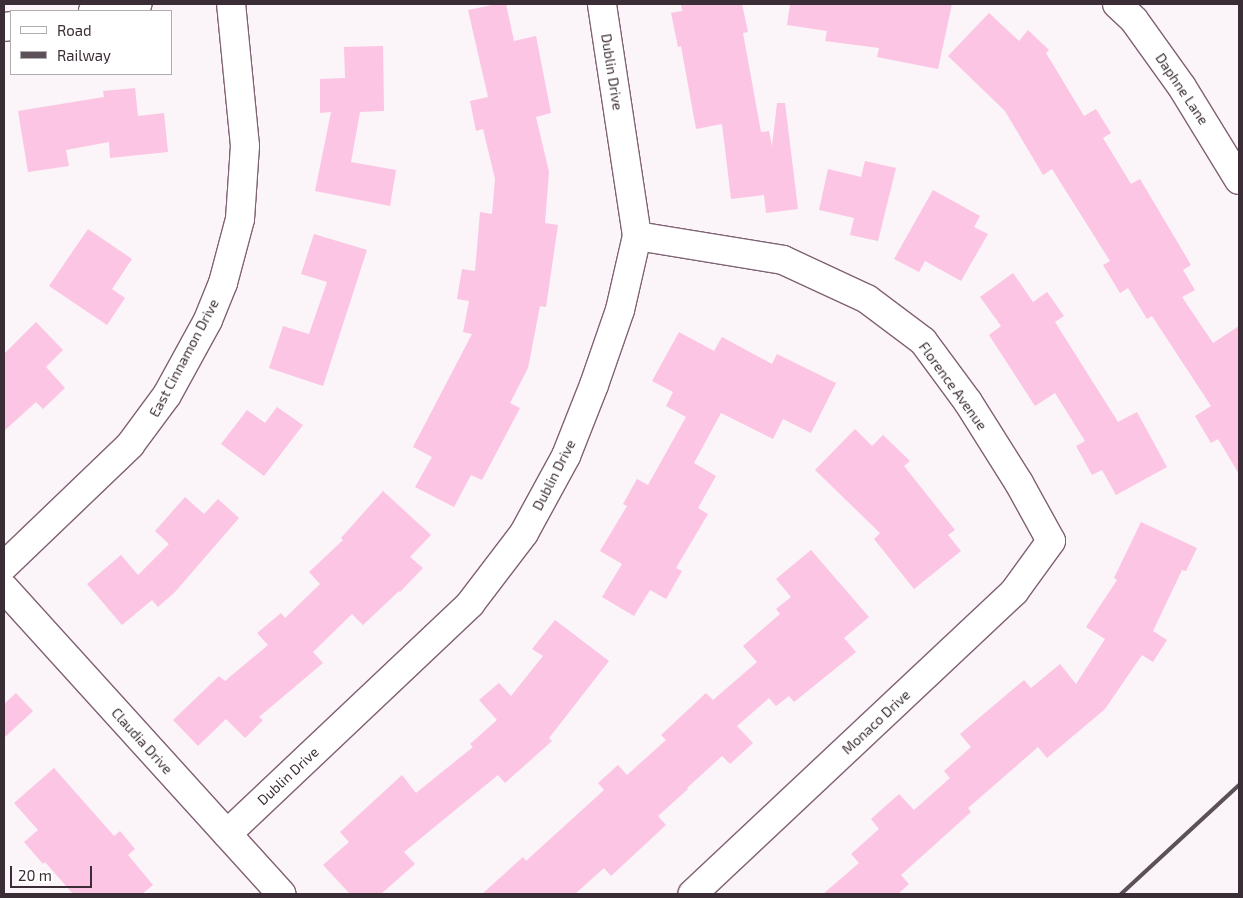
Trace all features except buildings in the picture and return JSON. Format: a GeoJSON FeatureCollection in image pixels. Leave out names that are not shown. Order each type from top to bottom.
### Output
{"type":"FeatureCollection","features":[{"type":"Feature","properties":{"kind":"street"},"geometry":{"type":"LineString","coordinates":[[100,10],[136,4]]}},
{"type":"Feature","properties":{"kind":"street","name":"East Cinnamon Drive"},"geometry":{"type":"LineString","coordinates":[[4,566],[130,446],[167,395],[208,320],[223,283],[240,220],[244,156],[231,4]]}},
{"type":"Feature","properties":{"kind":"street","name":"Dublin Drive"},"geometry":{"type":"LineString","coordinates":[[227,834],[470,604],[524,533],[566,456],[594,385],[620,310],[637,236],[602,4]]}},
{"type":"Feature","properties":{"kind":"street","name":"Daphne Lane"},"geometry":{"type":"LineString","coordinates":[[1117,4],[1134,20],[1182,87],[1239,180]]}},
{"type":"Feature","properties":{"kind":"street","name":"Florence Avenue"},"geometry":{"type":"LineString","coordinates":[[637,236],[783,260],[867,299],[922,341],[968,402],[1019,483],[1051,541]]}},
{"type":"Feature","properties":{"kind":"street","name":"Monaco Drive"},"geometry":{"type":"LineString","coordinates":[[692,894],[1014,592],[1051,541]]}},
{"type":"Feature","properties":{"kind":"street","name":"Claudia Drive"},"geometry":{"type":"LineString","coordinates":[[4,588],[281,894]]}},
{"type":"Feature","properties":{"kind":"railway"},"geometry":{"type":"LineString","coordinates":[[1121,894],[1239,785]]}}]}
